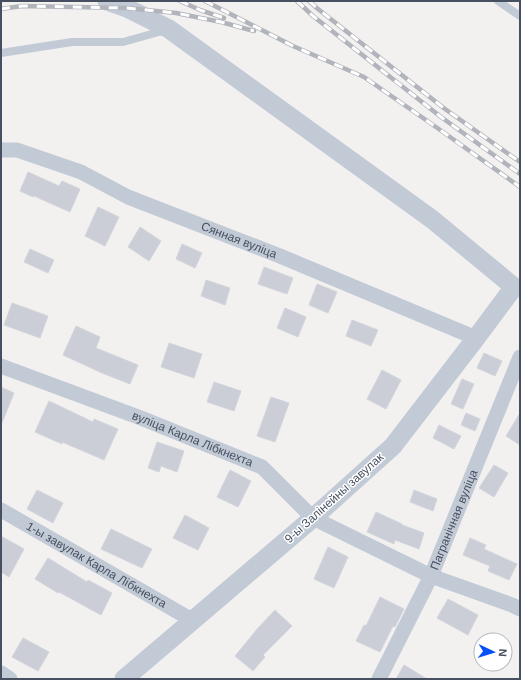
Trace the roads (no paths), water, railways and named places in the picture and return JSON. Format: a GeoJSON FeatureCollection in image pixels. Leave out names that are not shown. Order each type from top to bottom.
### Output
{"type":"FeatureCollection","features":[{"type":"Feature","properties":{"kind":"street"},"geometry":{"type":"LineString","coordinates":[[107,1],[127,8],[169,29],[433,220],[517,287]]}},
{"type":"Feature","properties":{"kind":"street","name":"Сянная вуліца"},"geometry":{"type":"LineString","coordinates":[[1,150],[17,150],[81,172],[128,196],[280,256],[476,338]]}},
{"type":"Feature","properties":{"kind":"street","name":"9-ы Залінейны завулак"},"geometry":{"type":"LineString","coordinates":[[124,679],[313,518],[393,446],[517,287]]}},
{"type":"Feature","properties":{"kind":"street","name":"Пагранічная вуліца"},"geometry":{"type":"LineString","coordinates":[[379,679],[431,576],[520,357]]}},
{"type":"Feature","properties":{"kind":"street","name":"вуліца Карла Лібкнехта"},"geometry":{"type":"LineString","coordinates":[[1,366],[141,418],[262,467],[313,518],[431,576],[520,609]]}},
{"type":"Feature","properties":{"kind":"street","name":"1-ы завулак Карла Лібкнехта"},"geometry":{"type":"LineString","coordinates":[[1,510],[192,620]]}},
{"type":"Feature","properties":{"kind":"street"},"geometry":{"type":"LineString","coordinates":[[1,673],[10,679]]}},
{"type":"Feature","properties":{"kind":"lane"},"geometry":{"type":"LineString","coordinates":[[498,1],[520,16]]}},
{"type":"Feature","properties":{"kind":"lane"},"geometry":{"type":"LineString","coordinates":[[1,53],[72,42],[123,42],[169,29]]}},
{"type":"Feature","properties":{"kind":"railway"},"geometry":{"type":"LineString","coordinates":[[180,1],[224,18]]}},
{"type":"Feature","properties":{"kind":"railway"},"geometry":{"type":"LineString","coordinates":[[205,1],[293,46],[364,77],[520,187]]}},
{"type":"Feature","properties":{"kind":"railway"},"geometry":{"type":"LineString","coordinates":[[297,1],[313,16],[441,117],[520,174]]}},
{"type":"Feature","properties":{"kind":"railway"},"geometry":{"type":"LineString","coordinates":[[309,1],[445,109],[520,162]]}},
{"type":"Feature","properties":{"kind":"railway"},"geometry":{"type":"LineString","coordinates":[[1,9],[22,6],[127,8],[176,13],[221,22],[254,31]]}}]}
